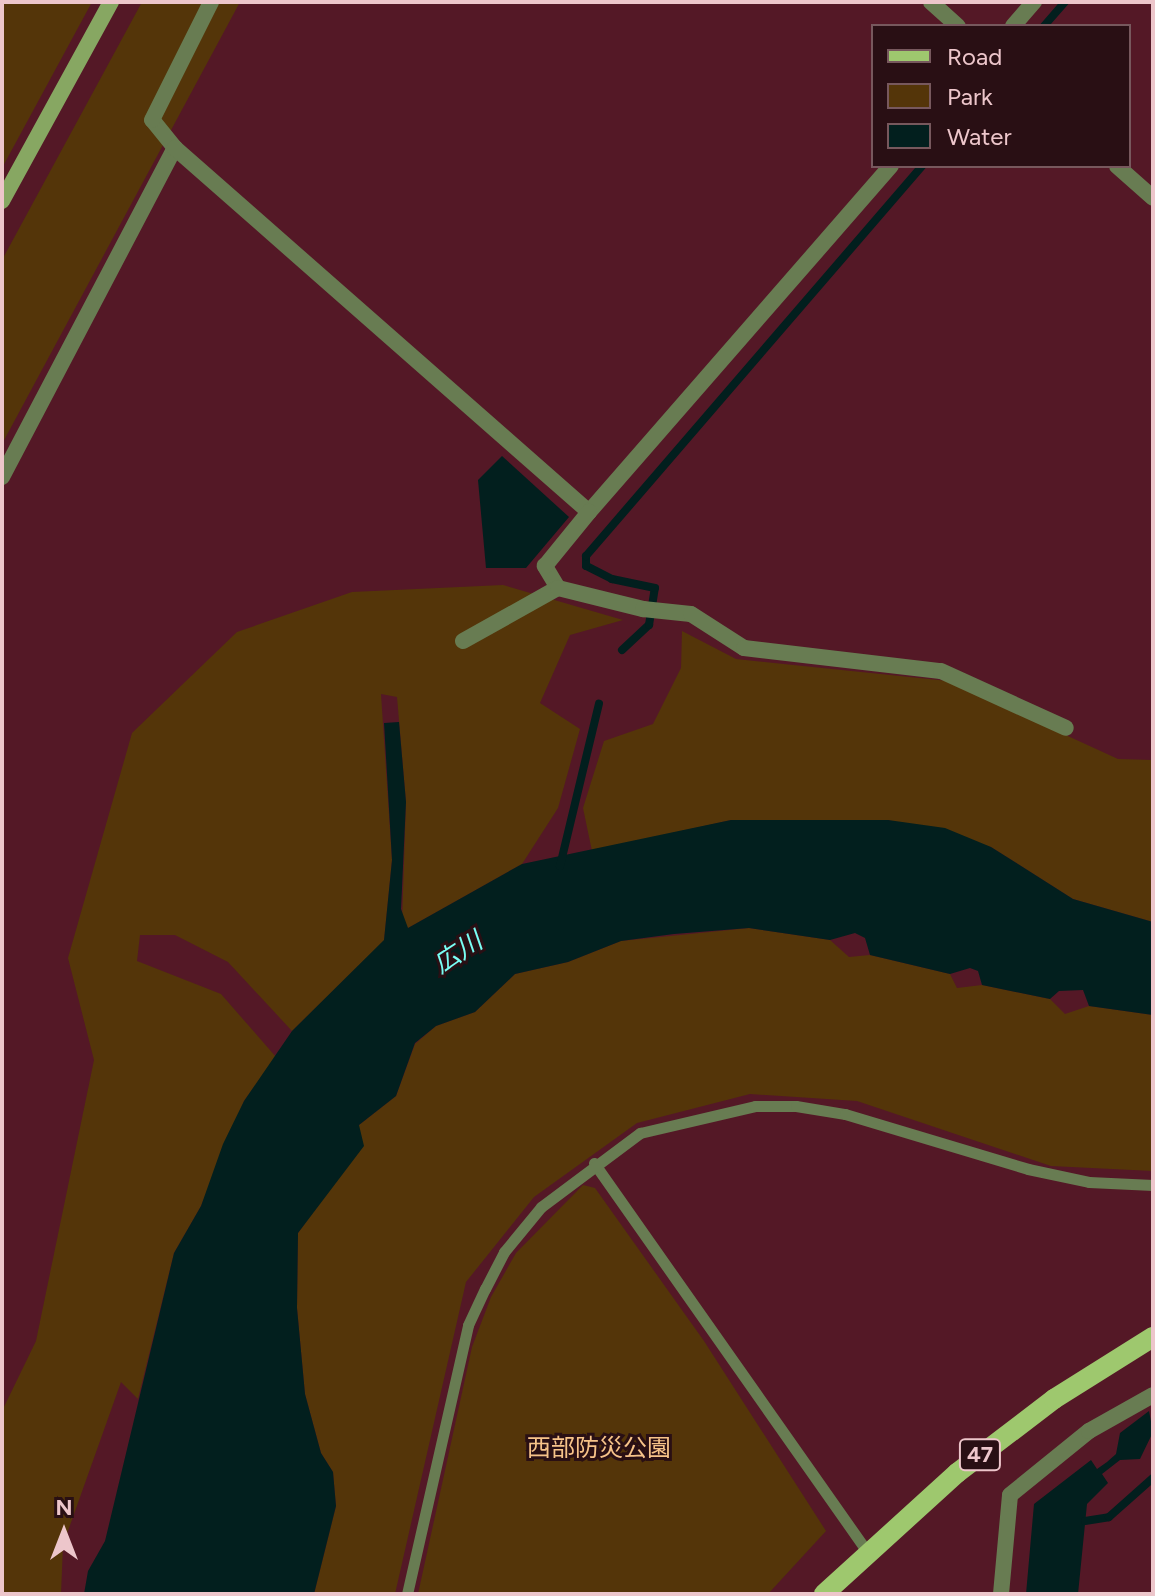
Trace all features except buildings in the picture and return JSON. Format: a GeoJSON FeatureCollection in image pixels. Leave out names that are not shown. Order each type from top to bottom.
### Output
{"type":"FeatureCollection","features":[{"type":"Feature","properties":{"kind":"main road"},"geometry":{"type":"LineString","coordinates":[[2,201],[111,2]]}},
{"type":"Feature","properties":{"kind":"main road","name":"47"},"geometry":{"type":"LineString","coordinates":[[824,1594],[866,1550],[1054,1399],[1153,1337]]}},
{"type":"Feature","properties":{"kind":"street"},"geometry":{"type":"LineString","coordinates":[[211,2],[152,120],[175,148],[589,512]]}},
{"type":"Feature","properties":{"kind":"street"},"geometry":{"type":"LineString","coordinates":[[931,2],[956,24]]}},
{"type":"Feature","properties":{"kind":"street"},"geometry":{"type":"LineString","coordinates":[[1015,24],[1034,2]]}},
{"type":"Feature","properties":{"kind":"street"},"geometry":{"type":"LineString","coordinates":[[2,477],[175,148]]}},
{"type":"Feature","properties":{"kind":"street"},"geometry":{"type":"LineString","coordinates":[[558,588],[545,566],[889,168]]}},
{"type":"Feature","properties":{"kind":"street"},"geometry":{"type":"LineString","coordinates":[[1119,168],[1153,198]]}},
{"type":"Feature","properties":{"kind":"street"},"geometry":{"type":"LineString","coordinates":[[463,641],[558,588],[643,609],[691,614],[744,648],[941,671],[1066,728]]}},
{"type":"Feature","properties":{"kind":"street"},"geometry":{"type":"LineString","coordinates":[[1001,1594],[1010,1495],[1089,1431],[1153,1395]]}},
{"type":"Feature","properties":{"kind":"lane"},"geometry":{"type":"LineString","coordinates":[[407,1594],[468,1325],[504,1252],[541,1207],[594,1163],[640,1133],[692,1118],[755,1106],[796,1106],[845,1114],[1028,1169],[1089,1182],[1153,1185]]}},
{"type":"Feature","properties":{"kind":"lane"},"geometry":{"type":"LineString","coordinates":[[594,1163],[866,1550]]}},
{"type":"Feature","properties":{"kind":"green space"},"geometry":{"type":"Polygon","coordinates":[[[2,2],[92,2],[2,168],[2,2]]]}},
{"type":"Feature","properties":{"kind":"green space"},"geometry":{"type":"Polygon","coordinates":[[[142,2],[240,2],[2,444],[2,260],[142,2]]]}},
{"type":"Feature","properties":{"kind":"green space"},"geometry":{"type":"Polygon","coordinates":[[[503,585],[623,620],[570,635],[540,703],[580,729],[558,808],[522,864],[408,928],[402,922],[406,802],[397,697],[381,694],[392,860],[384,941],[292,1031],[228,962],[175,935],[140,935],[137,961],[221,994],[276,1057],[244,1101],[201,1206],[174,1253],[138,1399],[121,1382],[63,1545],[61,1594],[2,1594],[2,1411],[36,1341],[94,1060],[68,958],[132,733],[237,632],[352,592],[503,585]]]}},
{"type":"Feature","properties":{"kind":"green space"},"geometry":{"type":"Polygon","coordinates":[[[682,631],[736,659],[948,681],[1118,759],[1153,760],[1153,922],[1073,899],[991,847],[888,820],[731,820],[592,851],[583,808],[604,741],[653,724],[681,668],[682,631]]]}},
{"type":"Feature","properties":{"kind":"green space"},"geometry":{"type":"Polygon","coordinates":[[[749,928],[830,940],[849,957],[870,955],[950,974],[957,988],[982,985],[1050,999],[1065,1014],[1089,1006],[1153,1015],[1153,1171],[1051,1166],[857,1101],[750,1094],[637,1123],[534,1197],[466,1282],[395,1594],[314,1594],[336,1506],[333,1472],[321,1453],[305,1394],[297,1308],[298,1233],[321,1201],[359,1125],[396,1096],[415,1044],[436,1026],[475,1012],[515,974],[568,962],[621,941],[749,928]]]}},
{"type":"Feature","properties":{"kind":"green space","name":"西部防災公園"},"geometry":{"type":"Polygon","coordinates":[[[583,1185],[595,1188],[704,1341],[826,1531],[768,1594],[418,1594],[472,1347],[491,1297],[516,1253],[583,1185]]]}},
{"type":"Feature","properties":{"kind":"water"},"geometry":{"type":"Polygon","coordinates":[[[502,456],[569,517],[526,568],[486,568],[478,480],[502,456]]]}},
{"type":"Feature","properties":{"kind":"water","name":"広川"},"geometry":{"type":"Polygon","coordinates":[[[399,722],[406,802],[401,909],[408,928],[522,864],[731,820],[888,820],[945,828],[991,847],[1073,899],[1153,922],[1153,1015],[1089,1006],[1083,990],[1059,991],[1050,999],[982,985],[978,971],[970,968],[950,974],[870,955],[865,938],[855,933],[830,940],[749,928],[674,934],[621,941],[568,962],[515,974],[475,1012],[436,1026],[415,1043],[396,1096],[359,1125],[364,1146],[298,1233],[297,1308],[305,1394],[321,1453],[333,1472],[336,1506],[314,1594],[84,1594],[88,1571],[105,1541],[174,1253],[201,1206],[223,1144],[244,1101],[292,1031],[384,940],[392,860],[384,723],[399,722]]]}},
{"type":"Feature","properties":{"kind":"water"},"geometry":{"type":"Polygon","coordinates":[[[1149,1411],[1153,1432],[1140,1459],[1120,1460],[1102,1474],[1108,1483],[1087,1504],[1078,1594],[1026,1594],[1034,1504],[1091,1460],[1097,1469],[1107,1462],[1116,1454],[1120,1433],[1149,1411]]]}},
{"type":"Feature","properties":{"kind":"waterway"},"geometry":{"type":"LineString","coordinates":[[1046,24],[1065,2]]}},
{"type":"Feature","properties":{"kind":"waterway"},"geometry":{"type":"LineString","coordinates":[[622,650],[649,625],[655,588],[612,579],[586,566],[586,556],[920,168]]}},
{"type":"Feature","properties":{"kind":"waterway"},"geometry":{"type":"LineString","coordinates":[[560,866],[599,704]]}},
{"type":"Feature","properties":{"kind":"waterway"},"geometry":{"type":"LineString","coordinates":[[1085,1521],[1109,1517],[1153,1478]]}}]}
